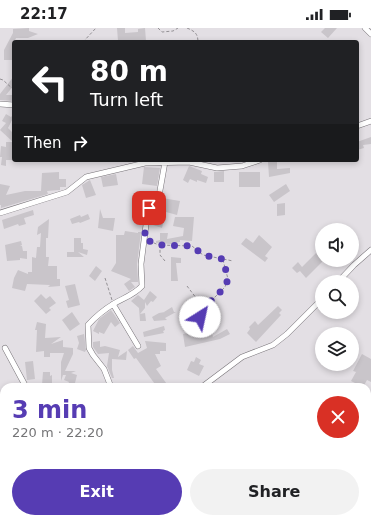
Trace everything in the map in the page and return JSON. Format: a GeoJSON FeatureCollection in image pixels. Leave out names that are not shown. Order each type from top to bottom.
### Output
{"type":"FeatureCollection","features":[{"type":"Feature","properties":{"kind":"street"},"geometry":{"type":"LineString","coordinates":[[365,28],[371,34]]}},
{"type":"Feature","properties":{"kind":"street"},"geometry":{"type":"LineString","coordinates":[[0,104],[12,105]]}},
{"type":"Feature","properties":{"kind":"street"},"geometry":{"type":"LineString","coordinates":[[359,125],[371,121]]}},
{"type":"Feature","properties":{"kind":"street"},"geometry":{"type":"LineString","coordinates":[[109,383],[104,369],[89,348],[88,325],[96,316],[142,286],[141,264],[149,208],[159,196],[165,162]]}},
{"type":"Feature","properties":{"kind":"street"},"geometry":{"type":"LineString","coordinates":[[0,213],[67,192],[86,177],[145,163],[189,162],[217,168],[242,166],[254,162]]}},
{"type":"Feature","properties":{"kind":"street"},"geometry":{"type":"LineString","coordinates":[[345,275],[371,250]]}},
{"type":"Feature","properties":{"kind":"street"},"geometry":{"type":"LineString","coordinates":[[113,304],[138,346]]}},
{"type":"Feature","properties":{"kind":"street"},"geometry":{"type":"LineString","coordinates":[[207,383],[242,357],[273,345],[288,334],[315,306]]}},
{"type":"Feature","properties":{"kind":"street"},"geometry":{"type":"LineString","coordinates":[[5,348],[24,383]]}},
{"type":"Feature","properties":{"kind":"path"},"geometry":{"type":"LineString","coordinates":[[85,40],[96,28]]}},
{"type":"Feature","properties":{"kind":"path"},"geometry":{"type":"LineString","coordinates":[[158,28],[162,32],[168,32],[178,28]]}},
{"type":"Feature","properties":{"kind":"path"},"geometry":{"type":"LineString","coordinates":[[187,28],[195,32],[198,36],[198,40]]}},
{"type":"Feature","properties":{"kind":"path"},"geometry":{"type":"LineString","coordinates":[[0,79],[12,88]]}},
{"type":"Feature","properties":{"kind":"path"},"geometry":{"type":"LineString","coordinates":[[144,239],[160,245],[192,246],[203,255],[233,261]]}},
{"type":"Feature","properties":{"kind":"path"},"geometry":{"type":"LineString","coordinates":[[160,245],[160,255],[164,261]]}},
{"type":"Feature","properties":{"kind":"path"},"geometry":{"type":"LineString","coordinates":[[200,317],[204,308],[225,287],[228,279],[223,259]]}},
{"type":"Feature","properties":{"kind":"path"},"geometry":{"type":"LineString","coordinates":[[104,278],[113,304]]}},
{"type":"Feature","properties":{"kind":"path"},"geometry":{"type":"LineString","coordinates":[[187,286],[204,308]]}},
{"type":"Feature","properties":{"kind":"building"},"geometry":{"type":"Polygon","coordinates":[[[29,28],[29,31],[38,34],[28,38],[16,38],[15,40],[12,40],[12,60],[4,60],[4,50],[13,33],[13,29],[29,28]]]}},
{"type":"Feature","properties":{"kind":"building"},"geometry":{"type":"Polygon","coordinates":[[[117,28],[125,28],[125,33],[138,32],[138,29],[145,28],[146,40],[118,40],[117,28]]]}},
{"type":"Feature","properties":{"kind":"building"},"geometry":{"type":"Polygon","coordinates":[[[325,28],[337,28],[328,38],[321,32],[325,28]]]}},
{"type":"Feature","properties":{"kind":"building"},"geometry":{"type":"Polygon","coordinates":[[[12,79],[12,88],[6,95],[12,95],[12,101],[0,100],[0,94],[12,79]]]}},
{"type":"Feature","properties":{"kind":"building"},"geometry":{"type":"Polygon","coordinates":[[[6,114],[11,117],[12,116],[12,120],[8,128],[12,132],[12,141],[0,130],[6,123],[2,121],[6,114]]]}},
{"type":"Feature","properties":{"kind":"building"},"geometry":{"type":"Polygon","coordinates":[[[371,137],[371,144],[363,145],[364,148],[359,149],[359,141],[371,137]]]}},
{"type":"Feature","properties":{"kind":"building"},"geometry":{"type":"Polygon","coordinates":[[[6,142],[12,142],[12,160],[6,160],[6,166],[1,165],[2,157],[0,157],[1,146],[6,147],[6,142]]]}},
{"type":"Feature","properties":{"kind":"building"},"geometry":{"type":"Polygon","coordinates":[[[268,162],[277,162],[277,169],[290,168],[290,173],[269,177],[268,162]]]}},
{"type":"Feature","properties":{"kind":"building"},"geometry":{"type":"Polygon","coordinates":[[[189,166],[202,171],[201,174],[208,177],[206,183],[197,180],[197,182],[190,179],[188,183],[183,180],[189,166]]]}},
{"type":"Feature","properties":{"kind":"building"},"geometry":{"type":"Polygon","coordinates":[[[144,167],[160,168],[157,186],[142,184],[144,167]]]}},
{"type":"Feature","properties":{"kind":"building"},"geometry":{"type":"Polygon","coordinates":[[[224,171],[224,182],[214,182],[214,172],[224,171]]]}},
{"type":"Feature","properties":{"kind":"building"},"geometry":{"type":"Polygon","coordinates":[[[59,172],[59,179],[66,179],[66,187],[60,187],[60,190],[47,191],[48,194],[1,208],[0,184],[10,186],[6,195],[25,191],[41,191],[42,173],[59,172]]]}},
{"type":"Feature","properties":{"kind":"building"},"geometry":{"type":"Polygon","coordinates":[[[239,172],[260,172],[260,187],[239,187],[239,172]]]}},
{"type":"Feature","properties":{"kind":"building"},"geometry":{"type":"Polygon","coordinates":[[[116,174],[118,185],[103,187],[101,177],[116,174]]]}},
{"type":"Feature","properties":{"kind":"building"},"geometry":{"type":"Polygon","coordinates":[[[90,180],[96,195],[86,198],[82,185],[90,180]]]}},
{"type":"Feature","properties":{"kind":"building"},"geometry":{"type":"Polygon","coordinates":[[[286,184],[290,191],[274,202],[269,195],[286,184]]]}},
{"type":"Feature","properties":{"kind":"building"},"geometry":{"type":"Polygon","coordinates":[[[162,198],[180,201],[177,215],[166,212],[162,228],[150,224],[153,210],[154,208],[157,209],[158,203],[162,198]]]}},
{"type":"Feature","properties":{"kind":"building"},"geometry":{"type":"Polygon","coordinates":[[[285,203],[285,215],[277,216],[277,204],[285,203]]]}},
{"type":"Feature","properties":{"kind":"building"},"geometry":{"type":"Polygon","coordinates":[[[140,204],[147,204],[142,222],[139,222],[139,217],[137,217],[138,206],[140,206],[140,204]]]}},
{"type":"Feature","properties":{"kind":"building"},"geometry":{"type":"Polygon","coordinates":[[[100,209],[103,218],[115,218],[113,231],[98,228],[100,209]]]}},
{"type":"Feature","properties":{"kind":"building"},"geometry":{"type":"Polygon","coordinates":[[[33,210],[34,215],[24,218],[26,224],[19,226],[18,224],[4,229],[2,220],[33,210]]]}},
{"type":"Feature","properties":{"kind":"building"},"geometry":{"type":"Polygon","coordinates":[[[88,214],[90,219],[72,224],[70,219],[88,214]]]}},
{"type":"Feature","properties":{"kind":"building"},"geometry":{"type":"Polygon","coordinates":[[[175,217],[194,217],[192,241],[180,240],[180,242],[171,244],[156,243],[156,241],[160,240],[160,233],[168,233],[167,239],[183,236],[184,228],[173,226],[175,217]]]}},
{"type":"Feature","properties":{"kind":"building"},"geometry":{"type":"Polygon","coordinates":[[[49,219],[48,238],[46,238],[46,257],[49,257],[48,266],[57,266],[57,279],[60,279],[60,286],[48,287],[50,285],[27,284],[25,291],[12,288],[14,278],[18,270],[28,274],[28,272],[32,272],[32,257],[36,258],[37,247],[40,247],[41,233],[37,235],[38,227],[49,219]]]}},
{"type":"Feature","properties":{"kind":"building"},"geometry":{"type":"Polygon","coordinates":[[[125,231],[141,232],[137,264],[138,282],[131,282],[135,287],[129,291],[124,284],[131,279],[111,271],[116,263],[116,235],[124,235],[125,231]]]}},
{"type":"Feature","properties":{"kind":"building"},"geometry":{"type":"Polygon","coordinates":[[[259,235],[272,247],[265,256],[268,258],[265,262],[241,244],[246,238],[253,243],[259,235]]]}},
{"type":"Feature","properties":{"kind":"building"},"geometry":{"type":"Polygon","coordinates":[[[74,238],[81,238],[83,249],[88,250],[87,255],[78,252],[84,257],[67,257],[67,252],[74,252],[74,238]]]}},
{"type":"Feature","properties":{"kind":"building"},"geometry":{"type":"Polygon","coordinates":[[[21,241],[22,245],[20,246],[22,246],[23,251],[27,251],[27,259],[20,258],[20,260],[7,261],[5,245],[21,241]]]}},
{"type":"Feature","properties":{"kind":"building"},"geometry":{"type":"Polygon","coordinates":[[[315,254],[315,267],[317,267],[306,278],[300,271],[297,273],[292,268],[298,262],[302,267],[315,254]]]}},
{"type":"Feature","properties":{"kind":"building"},"geometry":{"type":"Polygon","coordinates":[[[171,257],[181,258],[181,263],[176,263],[178,281],[171,281],[171,257]]]}},
{"type":"Feature","properties":{"kind":"building"},"geometry":{"type":"Polygon","coordinates":[[[96,266],[102,271],[95,281],[89,276],[96,266]]]}},
{"type":"Feature","properties":{"kind":"building"},"geometry":{"type":"Polygon","coordinates":[[[75,284],[80,305],[68,308],[66,301],[69,300],[65,286],[75,284]]]}},
{"type":"Feature","properties":{"kind":"building"},"geometry":{"type":"Polygon","coordinates":[[[150,291],[157,297],[147,306],[145,302],[145,308],[140,314],[145,313],[146,321],[140,321],[139,308],[131,301],[138,295],[144,300],[150,291]]]}},
{"type":"Feature","properties":{"kind":"building"},"geometry":{"type":"Polygon","coordinates":[[[41,294],[46,299],[50,296],[56,303],[49,308],[51,310],[46,314],[34,301],[41,294]]]}},
{"type":"Feature","properties":{"kind":"building"},"geometry":{"type":"Polygon","coordinates":[[[278,306],[282,310],[279,313],[281,315],[256,342],[247,333],[250,329],[249,327],[255,321],[258,325],[278,306]]]}},
{"type":"Feature","properties":{"kind":"building"},"geometry":{"type":"Polygon","coordinates":[[[172,307],[174,312],[176,312],[165,318],[167,320],[154,321],[152,317],[159,313],[165,312],[172,307]]]}},
{"type":"Feature","properties":{"kind":"building"},"geometry":{"type":"Polygon","coordinates":[[[111,310],[120,323],[115,327],[111,322],[104,334],[99,332],[99,334],[93,331],[99,319],[111,310]]]}},
{"type":"Feature","properties":{"kind":"building"},"geometry":{"type":"Polygon","coordinates":[[[72,312],[80,324],[70,331],[62,320],[72,312]]]}},
{"type":"Feature","properties":{"kind":"building"},"geometry":{"type":"Polygon","coordinates":[[[37,322],[46,324],[45,338],[61,337],[51,344],[63,340],[63,347],[73,348],[73,354],[65,371],[76,371],[71,373],[77,375],[75,383],[69,383],[64,380],[66,375],[63,375],[61,381],[61,362],[64,353],[50,353],[50,357],[44,357],[44,351],[36,352],[37,330],[35,330],[37,322]]]}},
{"type":"Feature","properties":{"kind":"building"},"geometry":{"type":"Polygon","coordinates":[[[164,326],[164,333],[144,337],[143,332],[164,326]]]}},
{"type":"Feature","properties":{"kind":"building"},"geometry":{"type":"Polygon","coordinates":[[[211,328],[213,337],[227,329],[230,334],[220,339],[185,347],[183,334],[211,328]]]}},
{"type":"Feature","properties":{"kind":"building"},"geometry":{"type":"Polygon","coordinates":[[[84,334],[85,352],[77,349],[79,343],[77,336],[84,334]]]}},
{"type":"Feature","properties":{"kind":"building"},"geometry":{"type":"Polygon","coordinates":[[[100,341],[100,347],[105,346],[120,350],[118,357],[127,351],[126,360],[112,359],[114,378],[112,378],[107,366],[109,353],[98,354],[93,347],[93,342],[100,341]]]}},
{"type":"Feature","properties":{"kind":"building"},"geometry":{"type":"Polygon","coordinates":[[[145,341],[166,343],[166,351],[160,351],[160,354],[155,354],[161,366],[156,369],[166,383],[154,383],[136,358],[134,359],[128,350],[133,346],[138,353],[147,348],[145,341]]]}},
{"type":"Feature","properties":{"kind":"building"},"geometry":{"type":"Polygon","coordinates":[[[362,354],[371,359],[371,382],[367,380],[365,383],[355,383],[351,381],[356,372],[353,371],[359,371],[359,360],[362,354]]]}},
{"type":"Feature","properties":{"kind":"building"},"geometry":{"type":"Polygon","coordinates":[[[196,357],[201,360],[199,364],[204,366],[199,376],[187,370],[191,361],[194,362],[196,357]]]}},
{"type":"Feature","properties":{"kind":"building"},"geometry":{"type":"Polygon","coordinates":[[[33,361],[35,379],[27,380],[25,362],[33,361]]]}},
{"type":"Feature","properties":{"kind":"building"},"geometry":{"type":"Polygon","coordinates":[[[43,372],[50,372],[50,376],[52,375],[52,383],[42,383],[43,372]]]}},
{"type":"Feature","properties":{"kind":"route"},"geometry":{"type":"LineString","coordinates":[[149,208],[144,239],[160,245],[192,246],[203,255],[223,259],[228,279],[225,287],[204,308],[200,317]]}}]}
